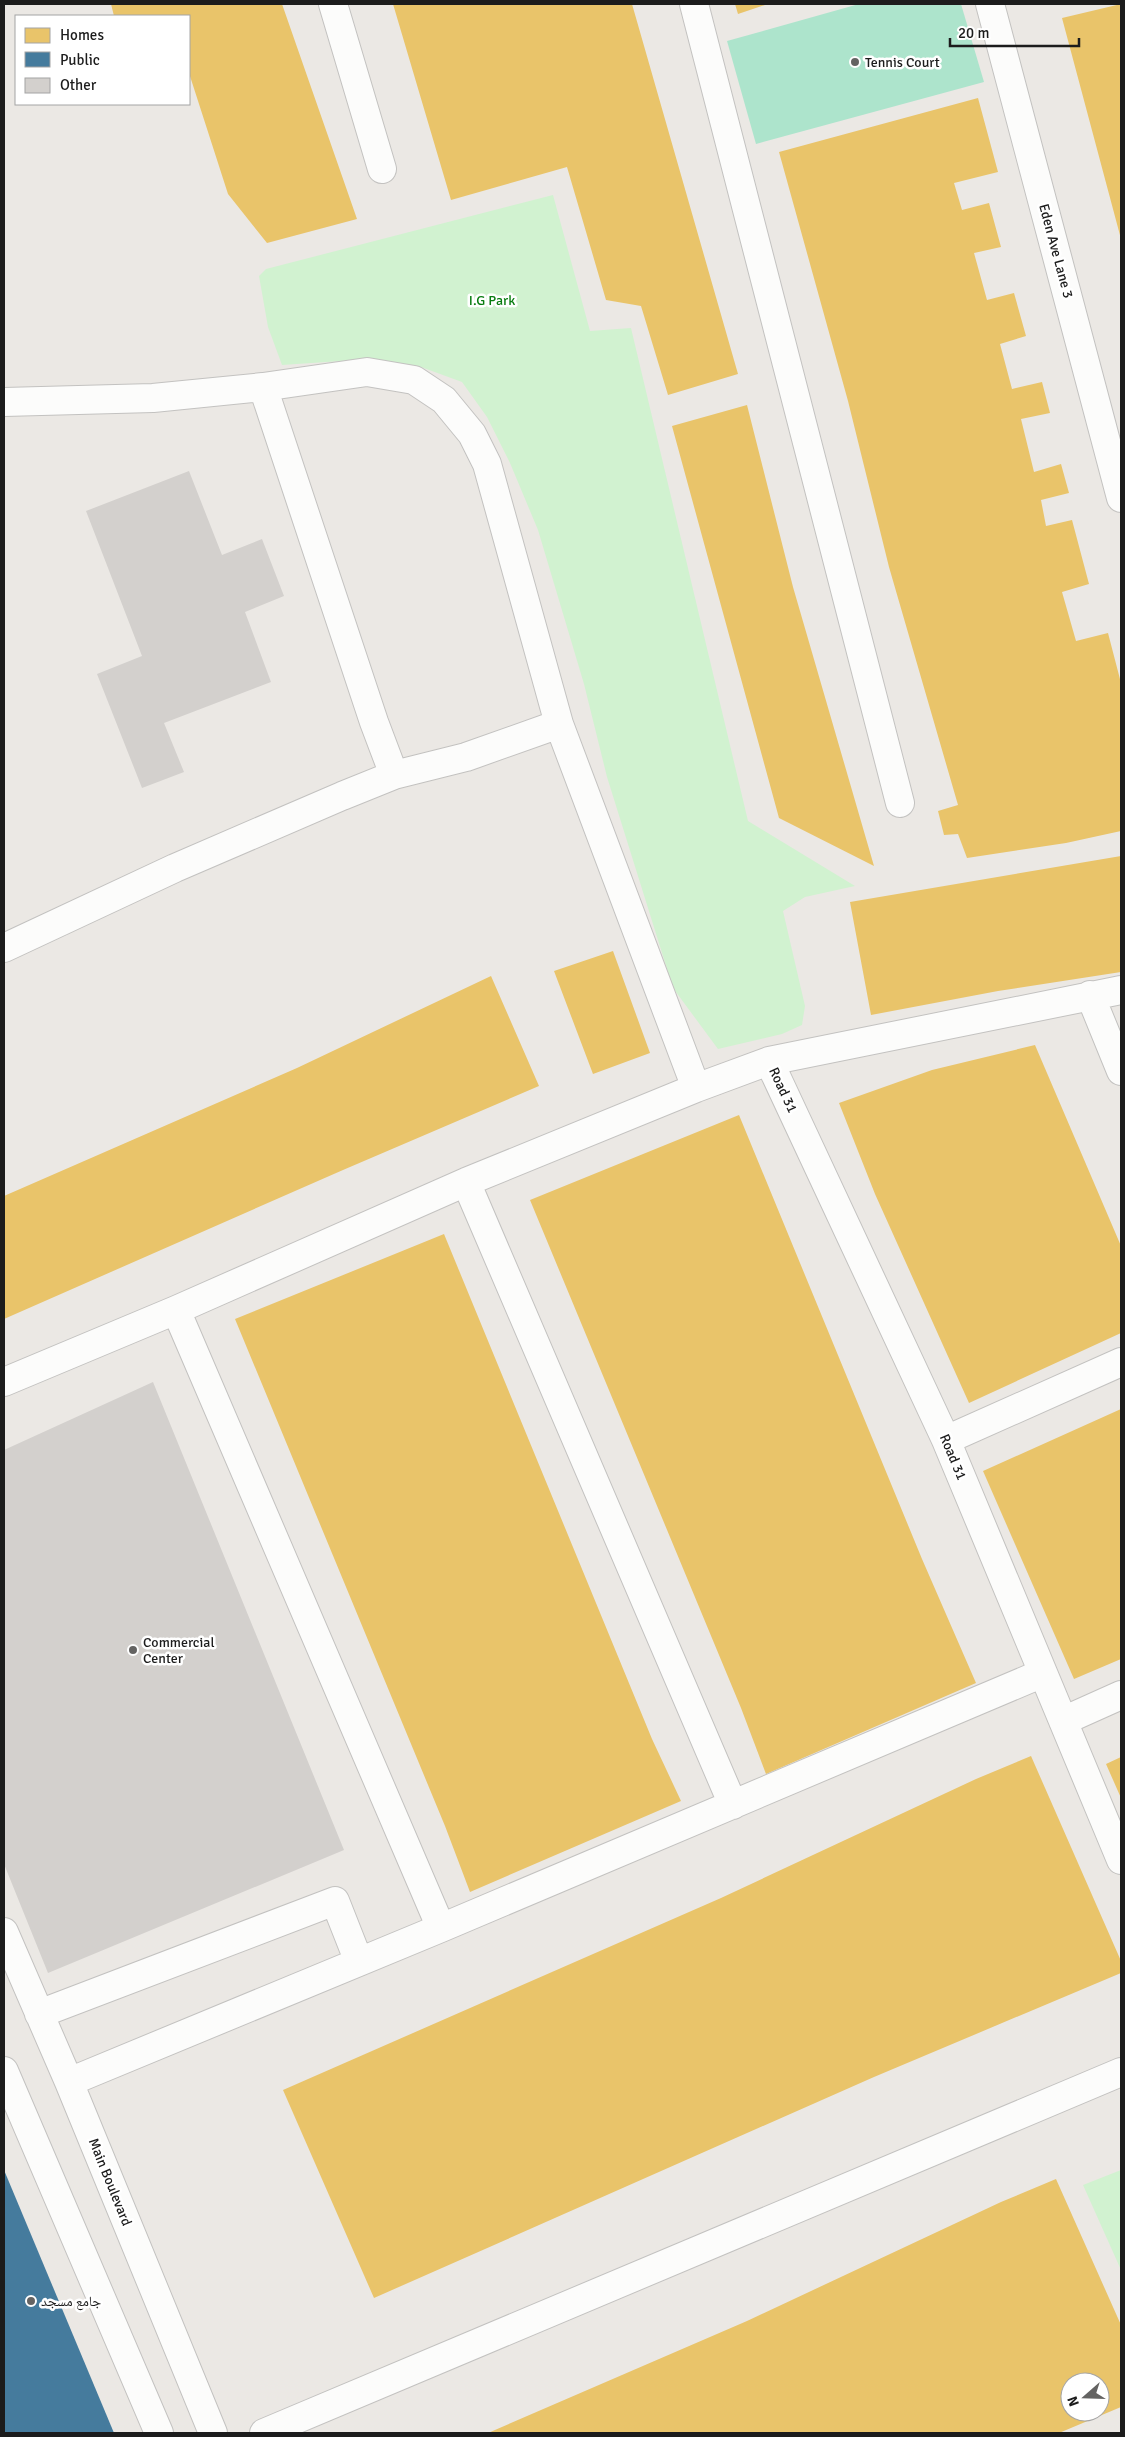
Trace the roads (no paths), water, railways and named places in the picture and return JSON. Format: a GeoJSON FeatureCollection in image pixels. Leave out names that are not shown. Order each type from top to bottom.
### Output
{"type":"FeatureCollection","features":[{"type":"Feature","properties":{"kind":"street"},"geometry":{"type":"LineString","coordinates":[[333,4],[382,169]]}},
{"type":"Feature","properties":{"kind":"street"},"geometry":{"type":"LineString","coordinates":[[694,4],[900,803]]}},
{"type":"Feature","properties":{"kind":"street","name":"Eden Ave Lane 3"},"geometry":{"type":"LineString","coordinates":[[990,4],[1121,498]]}},
{"type":"Feature","properties":{"kind":"street"},"geometry":{"type":"LineString","coordinates":[[4,402],[153,398],[263,387],[367,372],[414,380],[444,400],[472,434],[487,464],[559,724],[696,1088]]}},
{"type":"Feature","properties":{"kind":"street"},"geometry":{"type":"LineString","coordinates":[[263,387],[374,722],[394,775]]}},
{"type":"Feature","properties":{"kind":"street"},"geometry":{"type":"LineString","coordinates":[[4,948],[176,868],[394,775],[466,757],[559,724]]}},
{"type":"Feature","properties":{"kind":"street"},"geometry":{"type":"LineString","coordinates":[[4,1382],[176,1310],[466,1182],[696,1088],[769,1061],[1121,990]]}},
{"type":"Feature","properties":{"kind":"street"},"geometry":{"type":"LineString","coordinates":[[1090,995],[1121,1071]]}},
{"type":"Feature","properties":{"kind":"street","name":"Road 31"},"geometry":{"type":"LineString","coordinates":[[769,1061],[946,1440],[1121,1860]]}},
{"type":"Feature","properties":{"kind":"street"},"geometry":{"type":"LineString","coordinates":[[466,1182],[732,1804]]}},
{"type":"Feature","properties":{"kind":"street"},"geometry":{"type":"LineString","coordinates":[[176,1310],[441,1928]]}},
{"type":"Feature","properties":{"kind":"street"},"geometry":{"type":"LineString","coordinates":[[946,1440],[1121,1362]]}},
{"type":"Feature","properties":{"kind":"street"},"geometry":{"type":"LineString","coordinates":[[70,2082],[441,1928],[1043,1673]]}},
{"type":"Feature","properties":{"kind":"street"},"geometry":{"type":"LineString","coordinates":[[1063,1721],[1121,1695]]}},
{"type":"Feature","properties":{"kind":"street"},"geometry":{"type":"LineString","coordinates":[[39,2014],[335,1901],[359,1962]]}},
{"type":"Feature","properties":{"kind":"street","name":"Main Boulevard"},"geometry":{"type":"LineString","coordinates":[[4,1932],[70,2082],[213,2433]]}},
{"type":"Feature","properties":{"kind":"street"},"geometry":{"type":"LineString","coordinates":[[4,2071],[159,2433]]}},
{"type":"Feature","properties":{"kind":"street"},"geometry":{"type":"LineString","coordinates":[[264,2433],[1121,2072]]}},
{"type":"Feature","properties":{"kind":"place","name":"Tennis Court"},"geometry":{"type":"Point","coordinates":[855,62]}},
{"type":"Feature","properties":{"kind":"place","name":"Commercial Center"},"geometry":{"type":"Point","coordinates":[133,1650]}},
{"type":"Feature","properties":{"kind":"place","name":"جامع مسجد"},"geometry":{"type":"Point","coordinates":[31,2301]}},
{"type":"Feature","properties":{"kind":"park label","name":"I.G Park"},"geometry":{"type":"Point","coordinates":[492,300]}}]}
